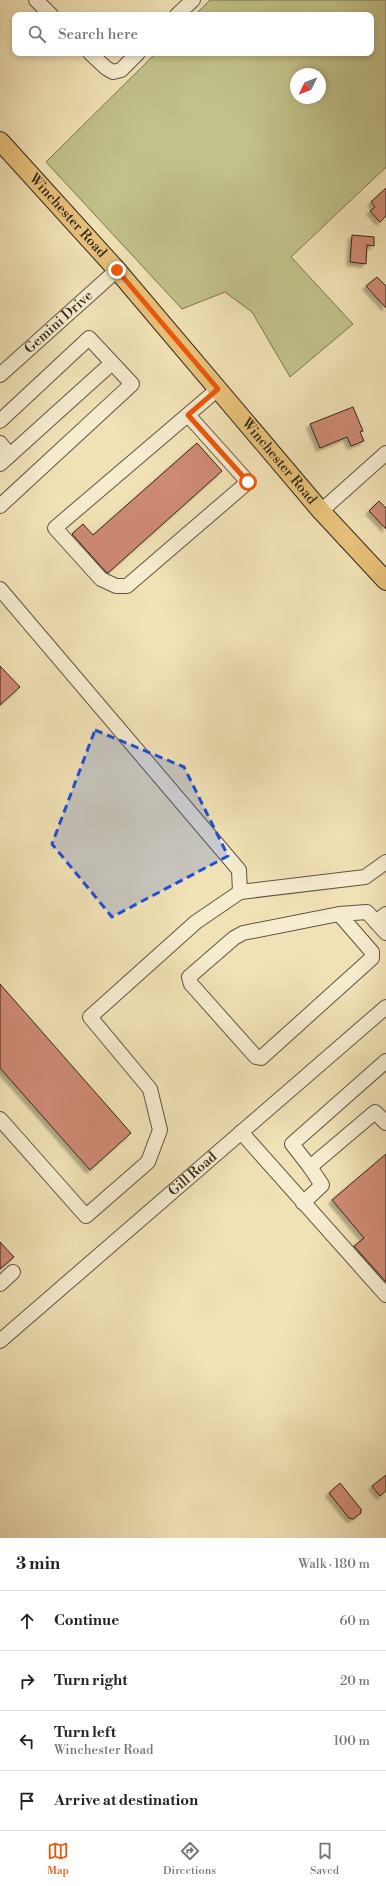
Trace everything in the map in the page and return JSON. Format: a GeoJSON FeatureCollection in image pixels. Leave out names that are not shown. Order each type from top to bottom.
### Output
{"type":"FeatureCollection","features":[{"type":"Feature","properties":{"kind":"main road","name":"Winchester Road"},"geometry":{"type":"LineString","coordinates":[[0,141],[117,270],[321,511],[386,581]]}},
{"type":"Feature","properties":{"kind":"street"},"geometry":{"type":"LineString","coordinates":[[36,0],[48,12]]}},
{"type":"Feature","properties":{"kind":"street"},"geometry":{"type":"LineString","coordinates":[[180,12],[192,0]]}},
{"type":"Feature","properties":{"kind":"street"},"geometry":{"type":"LineString","coordinates":[[93,56],[106,68],[113,72],[121,70],[135,56]]}},
{"type":"Feature","properties":{"kind":"street","name":"Gemini Drive"},"geometry":{"type":"LineString","coordinates":[[0,375],[117,270]]}},
{"type":"Feature","properties":{"kind":"street"},"geometry":{"type":"LineString","coordinates":[[0,420],[89,338],[132,384],[0,506]]}},
{"type":"Feature","properties":{"kind":"street"},"geometry":{"type":"LineString","coordinates":[[0,443],[5,459],[112,363]]}},
{"type":"Feature","properties":{"kind":"street"},"geometry":{"type":"LineString","coordinates":[[188,415],[248,482],[127,586],[116,586],[101,579],[55,528],[218,389]]}},
{"type":"Feature","properties":{"kind":"street"},"geometry":{"type":"LineString","coordinates":[[321,511],[386,453]]}},
{"type":"Feature","properties":{"kind":"street"},"geometry":{"type":"LineString","coordinates":[[0,589],[238,870],[240,892]]}},
{"type":"Feature","properties":{"kind":"street"},"geometry":{"type":"LineString","coordinates":[[0,1119],[86,1216],[148,1162],[160,1130],[150,1089],[90,1017],[196,922],[240,892],[365,877],[386,862]]}},
{"type":"Feature","properties":{"kind":"street"},"geometry":{"type":"LineString","coordinates":[[339,914],[372,952],[372,958],[261,1058],[256,1057],[191,984],[189,977],[234,938],[244,933],[339,914],[367,912],[381,918],[386,933]]}},
{"type":"Feature","properties":{"kind":"street","name":"Gill Road"},"geometry":{"type":"LineString","coordinates":[[0,1341],[386,1007]]}},
{"type":"Feature","properties":{"kind":"street"},"geometry":{"type":"LineString","coordinates":[[303,1204],[322,1185],[292,1144],[386,1060]]}},
{"type":"Feature","properties":{"kind":"street"},"geometry":{"type":"LineString","coordinates":[[310,1167],[375,1112],[386,1123]]}},
{"type":"Feature","properties":{"kind":"street"},"geometry":{"type":"LineString","coordinates":[[241,1132],[303,1204],[386,1295]]}},
{"type":"Feature","properties":{"kind":"street"},"geometry":{"type":"LineString","coordinates":[[0,1284],[13,1272]]}},
{"type":"Feature","properties":{"kind":"highlighted area"},"geometry":{"type":"Polygon","coordinates":[[[95,730],[184,767],[228,856],[112,917],[52,844],[95,730]]]}},
{"type":"Feature","properties":{"kind":"green space"},"geometry":{"type":"Polygon","coordinates":[[[210,0],[386,0],[386,167],[291,257],[353,324],[290,377],[252,312],[225,292],[182,309],[46,162],[153,56],[374,56],[374,12],[198,12],[210,0]]]}},
{"type":"Feature","properties":{"kind":"building"},"geometry":{"type":"Polygon","coordinates":[[[386,188],[386,216],[380,222],[370,211],[375,207],[371,202],[386,188]]]}},
{"type":"Feature","properties":{"kind":"building"},"geometry":{"type":"Polygon","coordinates":[[[352,235],[374,237],[374,246],[367,245],[366,264],[350,262],[352,235]]]}},
{"type":"Feature","properties":{"kind":"building"},"geometry":{"type":"Polygon","coordinates":[[[377,277],[386,286],[386,308],[366,286],[377,277]]]}},
{"type":"Feature","properties":{"kind":"building"},"geometry":{"type":"Polygon","coordinates":[[[353,407],[363,431],[360,432],[364,441],[351,446],[347,437],[320,448],[310,424],[353,407]]]}},
{"type":"Feature","properties":{"kind":"building"},"geometry":{"type":"Polygon","coordinates":[[[197,443],[222,471],[108,573],[106,572],[72,534],[83,524],[93,535],[197,443]]]}},
{"type":"Feature","properties":{"kind":"building"},"geometry":{"type":"Polygon","coordinates":[[[379,501],[386,508],[386,529],[369,511],[379,501]]]}},
{"type":"Feature","properties":{"kind":"building"},"geometry":{"type":"Polygon","coordinates":[[[0,666],[20,687],[0,705],[0,666]]]}},
{"type":"Feature","properties":{"kind":"building"},"geometry":{"type":"Polygon","coordinates":[[[0,984],[131,1133],[90,1170],[0,1068],[0,984]]]}},
{"type":"Feature","properties":{"kind":"building"},"geometry":{"type":"Polygon","coordinates":[[[386,1154],[386,1282],[354,1246],[364,1238],[332,1200],[386,1154]]]}},
{"type":"Feature","properties":{"kind":"building"},"geometry":{"type":"Polygon","coordinates":[[[0,1242],[14,1257],[0,1269],[0,1242]]]}},
{"type":"Feature","properties":{"kind":"building"},"geometry":{"type":"Polygon","coordinates":[[[386,1475],[386,1491],[380,1496],[372,1486],[386,1475]]]}},
{"type":"Feature","properties":{"kind":"building"},"geometry":{"type":"Polygon","coordinates":[[[340,1483],[361,1509],[361,1513],[353,1519],[349,1518],[329,1493],[340,1483]]]}},
{"type":"Feature","properties":{"kind":"route"},"geometry":{"type":"LineString","coordinates":[[117,270],[218,389],[188,415],[248,482]]}}]}
